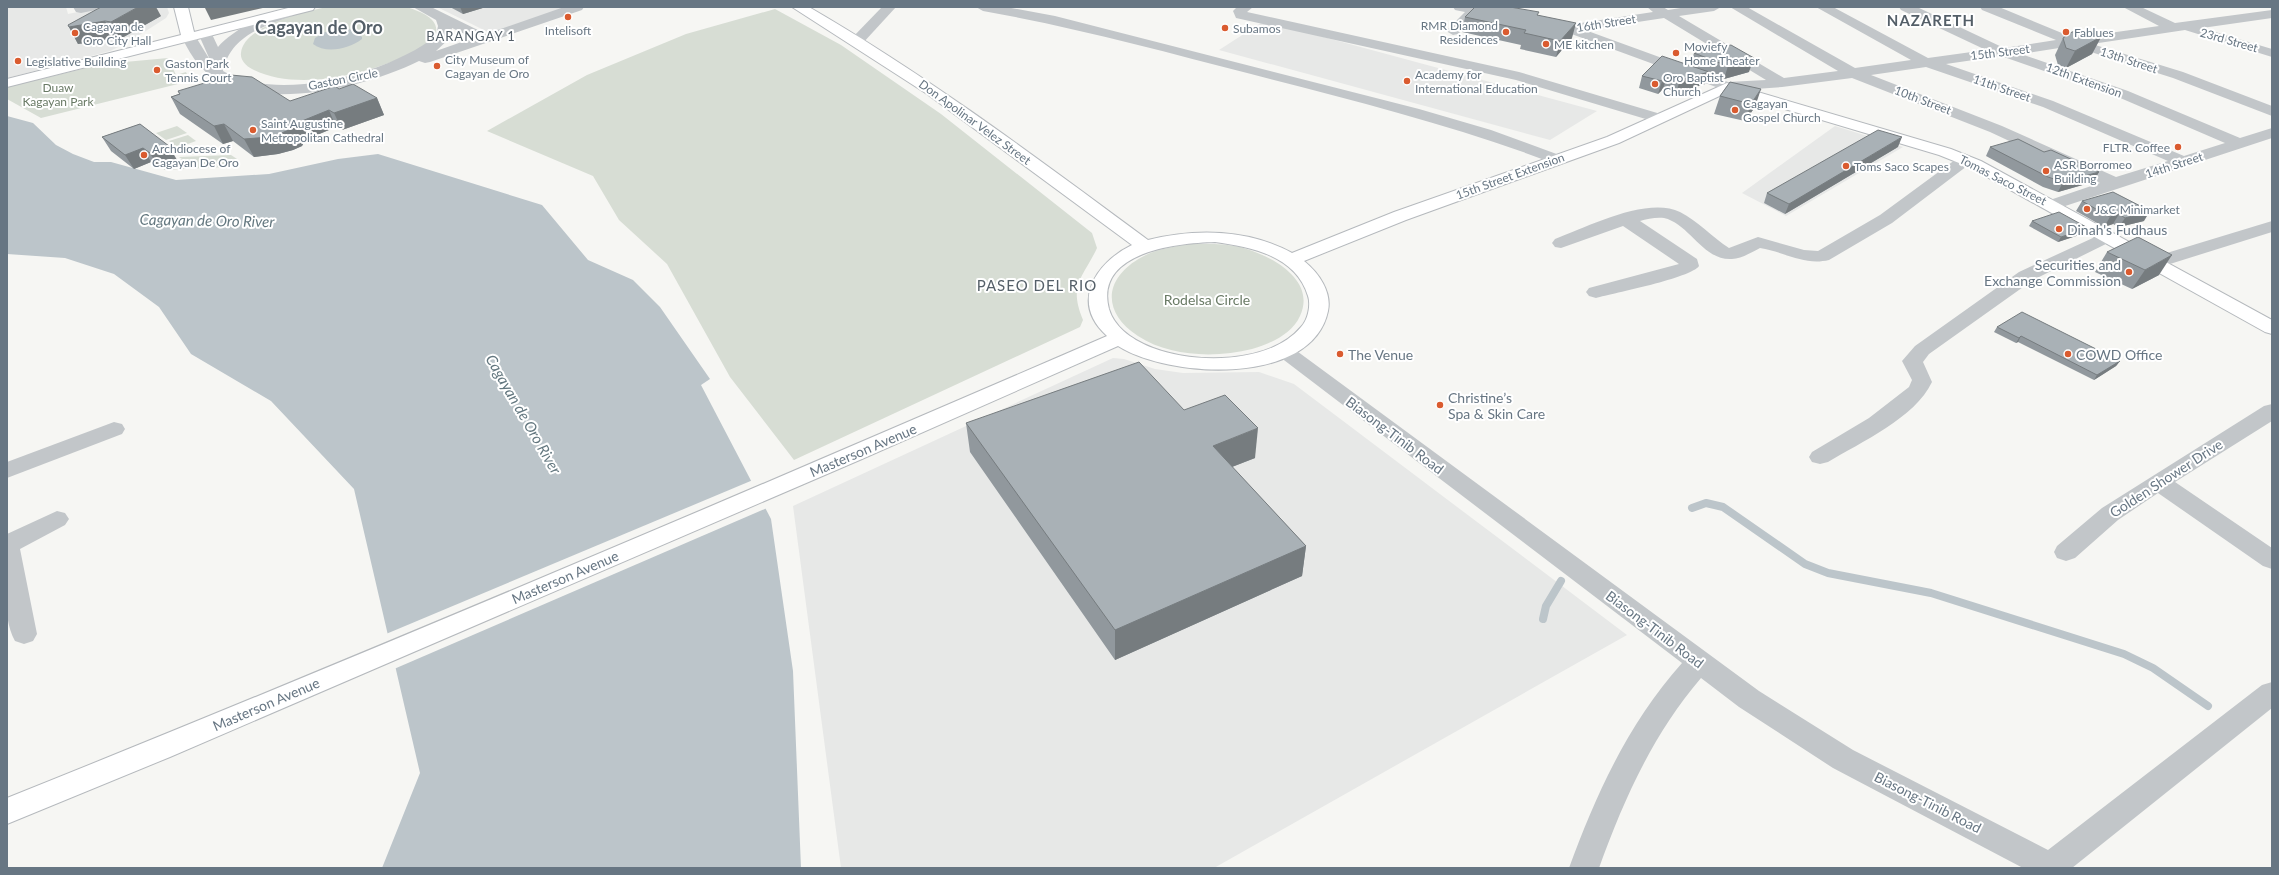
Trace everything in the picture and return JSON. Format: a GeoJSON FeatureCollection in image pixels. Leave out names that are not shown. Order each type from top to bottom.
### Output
{"type":"FeatureCollection","features":[{"type":"Feature","properties":{"kind":"main road"},"geometry":{"type":"LineString","coordinates":[[181,7],[190,40]]}},
{"type":"Feature","properties":{"kind":"main road"},"geometry":{"type":"LineString","coordinates":[[7,83],[130,52],[178,47],[190,40],[202,28],[290,9],[308,7]]}},
{"type":"Feature","properties":{"kind":"main road","name":"Don Apolinar Velez Street"},"geometry":{"type":"LineString","coordinates":[[799,7],[857,41],[936,93],[1145,246]]}},
{"type":"Feature","properties":{"kind":"main road"},"geometry":{"type":"LineString","coordinates":[[94,60],[126,48],[190,40]]}},
{"type":"Feature","properties":{"kind":"main road","name":"15th Street Extension"},"geometry":{"type":"LineString","coordinates":[[1291,260],[1400,216],[1556,159],[1613,140],[1727,87]]}},
{"type":"Feature","properties":{"kind":"main road","name":"Tomas Saco Street"},"geometry":{"type":"LineString","coordinates":[[1727,87],[1966,160],[2053,205],[2271,326]]}},
{"type":"Feature","properties":{"kind":"main road"},"geometry":{"type":"LineString","coordinates":[[1215,237],[1245,241],[1277,252],[1291,260],[1307,274],[1314,283],[1319,302],[1318,312],[1308,332],[1283,350],[1269,356],[1235,363],[1198,364],[1162,358],[1146,352],[1120,338],[1111,329],[1099,311],[1097,293],[1099,284],[1111,267],[1120,260],[1145,246],[1183,238],[1215,237]]}},
{"type":"Feature","properties":{"kind":"main road","name":"Masterson Avenue"},"geometry":{"type":"LineString","coordinates":[[7,811],[160,749],[854,454],[1120,338]]}},
{"type":"Feature","properties":{"kind":"street"},"geometry":{"type":"LineString","coordinates":[[420,7],[486,39]]}},
{"type":"Feature","properties":{"kind":"street"},"geometry":{"type":"LineString","coordinates":[[384,72],[486,39],[577,7]]}},
{"type":"Feature","properties":{"kind":"street"},"geometry":{"type":"LineString","coordinates":[[857,41],[889,7]]}},
{"type":"Feature","properties":{"kind":"street"},"geometry":{"type":"LineString","coordinates":[[983,7],[1022,14],[1158,46],[1444,120],[1514,143],[1556,159]]}},
{"type":"Feature","properties":{"kind":"street"},"geometry":{"type":"LineString","coordinates":[[1246,7],[1239,13],[1241,15],[1519,76],[1659,118]]}},
{"type":"Feature","properties":{"kind":"street"},"geometry":{"type":"LineString","coordinates":[[1460,7],[1504,13]]}},
{"type":"Feature","properties":{"kind":"street","name":"16th Street"},"geometry":{"type":"LineString","coordinates":[[1570,29],[1659,11],[1714,7]]}},
{"type":"Feature","properties":{"kind":"street","name":"10th Street"},"geometry":{"type":"LineString","coordinates":[[1737,7],[1851,72],[1996,128],[2116,183]]}},
{"type":"Feature","properties":{"kind":"street","name":"11th Street"},"geometry":{"type":"LineString","coordinates":[[1823,7],[1926,62],[2048,104],[2185,162]]}},
{"type":"Feature","properties":{"kind":"street","name":"12th Extension"},"geometry":{"type":"LineString","coordinates":[[1906,7],[2002,52],[2123,94],[2239,143]]}},
{"type":"Feature","properties":{"kind":"street","name":"13th Street"},"geometry":{"type":"LineString","coordinates":[[1987,7],[2075,43],[2178,76],[2272,111]]}},
{"type":"Feature","properties":{"kind":"street","name":"23rd Street"},"geometry":{"type":"LineString","coordinates":[[2130,7],[2180,28],[2272,53]]}},
{"type":"Feature","properties":{"kind":"street"},"geometry":{"type":"LineString","coordinates":[[2224,7],[2247,18]]}},
{"type":"Feature","properties":{"kind":"street"},"geometry":{"type":"LineString","coordinates":[[217,66],[228,44],[241,33],[290,9]]}},
{"type":"Feature","properties":{"kind":"street"},"geometry":{"type":"LineString","coordinates":[[1453,31],[1475,10]]}},
{"type":"Feature","properties":{"kind":"street"},"geometry":{"type":"LineString","coordinates":[[1659,11],[1782,83]]}},
{"type":"Feature","properties":{"kind":"street","name":"15th Street"},"geometry":{"type":"LineString","coordinates":[[1727,87],[1782,83],[1851,72],[2075,43],[2272,14]]}},
{"type":"Feature","properties":{"kind":"street","name":"Gaston Circle"},"geometry":{"type":"LineString","coordinates":[[190,40],[203,63],[217,66],[239,84],[275,88],[326,84],[384,72],[422,54],[439,42],[445,33],[442,18]]}},
{"type":"Feature","properties":{"kind":"street","name":"Tomas Saco Street"},"geometry":{"type":"LineString","coordinates":[[1533,22],[1570,29],[1727,87]]}},
{"type":"Feature","properties":{"kind":"street"},"geometry":{"type":"LineString","coordinates":[[202,28],[217,66]]}},
{"type":"Feature","properties":{"kind":"street","name":"14th Street"},"geometry":{"type":"LineString","coordinates":[[2053,205],[2116,183],[2272,133]]}},
{"type":"Feature","properties":{"kind":"street"},"geometry":{"type":"LineString","coordinates":[[1561,243],[1625,219],[1658,212],[1672,214],[1724,253],[1732,254],[1758,242],[1806,257],[1824,256],[1886,219],[1966,160]]}},
{"type":"Feature","properties":{"kind":"street"},"geometry":{"type":"LineString","coordinates":[[1596,292],[1664,275],[1690,266],[1690,263],[1625,219]]}},
{"type":"Feature","properties":{"kind":"street"},"geometry":{"type":"LineString","coordinates":[[2154,262],[2272,226]]}},
{"type":"Feature","properties":{"kind":"street"},"geometry":{"type":"LineString","coordinates":[[1820,458],[1903,406],[1916,393],[1922,384],[1922,379],[1912,361],[1915,357],[2026,276],[2108,236]]}},
{"type":"Feature","properties":{"kind":"street","name":"Biasong-Tinib Road"},"geometry":{"type":"LineString","coordinates":[[1283,350],[1755,703],[1843,759],[2051,867]]}},
{"type":"Feature","properties":{"kind":"street","name":"Golden Shower Drive"},"geometry":{"type":"LineString","coordinates":[[2066,552],[2110,514],[2158,482],[2272,411]]}},
{"type":"Feature","properties":{"kind":"street"},"geometry":{"type":"LineString","coordinates":[[7,470],[114,428]]}},
{"type":"Feature","properties":{"kind":"street"},"geometry":{"type":"LineString","coordinates":[[2158,482],[2272,560]]}},
{"type":"Feature","properties":{"kind":"street"},"geometry":{"type":"LineString","coordinates":[[24,634],[7,546],[57,519]]}},
{"type":"Feature","properties":{"kind":"street"},"geometry":{"type":"LineString","coordinates":[[1584,868],[1598,827],[1629,758],[1681,681],[1699,662]]}},
{"type":"Feature","properties":{"kind":"street"},"geometry":{"type":"LineString","coordinates":[[2051,867],[2272,693]]}},
{"type":"Feature","properties":{"kind":"shaded area","name":"Cagayan de Oro City Hall"},"geometry":{"type":"Polygon","coordinates":[[[7,7],[66,7],[68,14],[103,7],[167,7],[169,13],[166,18],[127,43],[110,51],[7,78],[7,7]]]}},
{"type":"Feature","properties":{"kind":"shaded area"},"geometry":{"type":"Polygon","coordinates":[[[437,7],[568,7],[492,34],[437,7]]]}},
{"type":"Feature","properties":{"kind":"shaded area","name":"Academy for International Education"},"geometry":{"type":"Polygon","coordinates":[[[1264,21],[1597,111],[1550,140],[1219,50],[1264,21]]]}},
{"type":"Feature","properties":{"kind":"shaded area"},"geometry":{"type":"Polygon","coordinates":[[[1835,126],[1903,147],[1786,216],[1742,193],[1835,126]]]}},
{"type":"Feature","properties":{"kind":"shaded area"},"geometry":{"type":"Polygon","coordinates":[[[1113,358],[1124,359],[1155,369],[1183,373],[1259,372],[1294,384],[1627,635],[1214,868],[841,868],[793,506],[1113,358]]]}},
{"type":"Feature","properties":{"kind":"green space"},"geometry":{"type":"Polygon","coordinates":[[[328,7],[406,7],[416,10],[431,19],[436,27],[436,32],[431,42],[427,46],[385,65],[347,75],[327,78],[307,80],[269,76],[250,68],[242,60],[241,53],[244,43],[252,35],[277,21],[305,12],[328,7]]]}},
{"type":"Feature","properties":{"kind":"green space"},"geometry":{"type":"Polygon","coordinates":[[[775,9],[841,45],[941,114],[1092,233],[1097,248],[1082,274],[1077,289],[1077,298],[1083,320],[1080,327],[794,460],[730,377],[667,264],[619,220],[593,176],[487,131],[587,75],[686,34],[775,9]]]}},
{"type":"Feature","properties":{"kind":"green space","name":"Duaw Kagayan Park"},"geometry":{"type":"Polygon","coordinates":[[[168,58],[176,75],[186,72],[190,81],[41,118],[7,99],[7,87],[103,64],[168,58]]]}},
{"type":"Feature","properties":{"kind":"green space"},"geometry":{"type":"Polygon","coordinates":[[[177,126],[187,133],[166,140],[156,133],[177,126]]]}},
{"type":"Feature","properties":{"kind":"green space"},"geometry":{"type":"Polygon","coordinates":[[[188,135],[196,141],[177,148],[169,141],[188,135]]]}},
{"type":"Feature","properties":{"kind":"green space"},"geometry":{"type":"Polygon","coordinates":[[[231,155],[237,159],[227,167],[164,170],[163,166],[182,159],[179,157],[231,155]]]}},
{"type":"Feature","properties":{"kind":"green space","name":"Rodelsa Circle"},"geometry":{"type":"Polygon","coordinates":[[[1189,244],[1221,244],[1240,247],[1264,256],[1288,271],[1296,280],[1302,291],[1304,303],[1300,316],[1292,328],[1280,337],[1266,344],[1252,349],[1224,354],[1194,354],[1179,352],[1151,343],[1138,336],[1117,316],[1113,305],[1112,295],[1114,284],[1120,274],[1130,265],[1147,254],[1171,247],[1189,244]]]}},
{"type":"Feature","properties":{"kind":"water"},"geometry":{"type":"Polygon","coordinates":[[[349,29],[356,31],[362,39],[344,48],[338,49],[324,49],[313,44],[315,38],[325,32],[349,29]]]}},
{"type":"Feature","properties":{"kind":"water","name":"Cagayan de Oro River"},"geometry":{"type":"Polygon","coordinates":[[[7,116],[33,123],[56,145],[73,154],[94,162],[111,162],[176,180],[269,174],[338,159],[378,154],[542,205],[588,260],[633,280],[660,307],[710,379],[701,385],[771,519],[793,671],[801,868],[382,868],[420,773],[354,489],[271,401],[191,354],[159,307],[114,274],[65,258],[7,254],[7,116]]]}},
{"type":"Feature","properties":{"kind":"pier"},"geometry":{"type":"Polygon","coordinates":[[[753,480],[767,508],[394,669],[386,634],[753,480]]]}},
{"type":"Feature","properties":{"kind":"building"},"geometry":{"type":"Polygon","coordinates":[[[101,7],[138,7],[111,22],[105,21],[69,27],[68,25],[101,7]]]}},
{"type":"Feature","properties":{"kind":"building"},"geometry":{"type":"Polygon","coordinates":[[[1475,7],[1510,7],[1539,12],[1537,15],[1576,23],[1560,41],[1524,33],[1526,30],[1465,17],[1475,7]]]}},
{"type":"Feature","properties":{"kind":"building"},"geometry":{"type":"Polygon","coordinates":[[[2080,31],[2101,37],[2075,51],[2066,48],[2063,38],[2072,32],[2080,31]]]}},
{"type":"Feature","properties":{"kind":"building"},"geometry":{"type":"Polygon","coordinates":[[[1731,45],[1754,58],[1728,66],[1694,53],[1731,45]]]}},
{"type":"Feature","properties":{"kind":"building"},"geometry":{"type":"Polygon","coordinates":[[[1662,56],[1709,72],[1680,80],[1667,76],[1662,81],[1642,76],[1662,56]]]}},
{"type":"Feature","properties":{"kind":"building"},"geometry":{"type":"Polygon","coordinates":[[[231,75],[252,77],[290,101],[335,86],[339,89],[353,84],[377,98],[334,113],[329,110],[297,123],[294,128],[270,137],[244,139],[224,124],[214,126],[171,97],[180,94],[178,91],[231,75]]]}},
{"type":"Feature","properties":{"kind":"building"},"geometry":{"type":"Polygon","coordinates":[[[1730,82],[1761,89],[1751,104],[1720,96],[1730,82]]]}},
{"type":"Feature","properties":{"kind":"building"},"geometry":{"type":"Polygon","coordinates":[[[140,124],[169,146],[150,153],[143,148],[125,155],[102,137],[140,124]]]}},
{"type":"Feature","properties":{"kind":"building"},"geometry":{"type":"Polygon","coordinates":[[[1878,130],[1902,137],[1789,204],[1767,193],[1878,130]]]}},
{"type":"Feature","properties":{"kind":"building"},"geometry":{"type":"Polygon","coordinates":[[[2018,139],[2044,152],[2051,150],[2099,172],[2063,182],[2048,177],[1990,147],[2018,139]]]}},
{"type":"Feature","properties":{"kind":"building"},"geometry":{"type":"Polygon","coordinates":[[[2113,192],[2150,211],[2125,218],[2119,214],[2110,217],[2082,201],[2113,192]]]}},
{"type":"Feature","properties":{"kind":"building","name":"Dinah's Fudhaus"},"geometry":{"type":"Polygon","coordinates":[[[2059,212],[2088,228],[2061,237],[2032,221],[2059,212]]]}},
{"type":"Feature","properties":{"kind":"building"},"geometry":{"type":"Polygon","coordinates":[[[2138,237],[2172,255],[2145,270],[2107,252],[2138,237]]]}},
{"type":"Feature","properties":{"kind":"building","name":"COWD Office"},"geometry":{"type":"Polygon","coordinates":[[[2022,312],[2120,361],[2097,375],[2021,336],[2019,338],[1997,327],[2022,312]]]}},
{"type":"Feature","properties":{"kind":"building"},"geometry":{"type":"Polygon","coordinates":[[[1139,362],[1184,410],[1225,395],[1258,428],[1213,446],[1306,546],[1115,630],[966,423],[1139,362]]]}},
{"type":"Feature","properties":{"kind":"waterway"},"geometry":{"type":"LineString","coordinates":[[1692,508],[1706,503],[1723,507],[1805,564],[1828,573],[1931,593],[2124,654],[2153,668],[2208,706]]}},
{"type":"Feature","properties":{"kind":"waterway"},"geometry":{"type":"LineString","coordinates":[[1543,619],[1546,606],[1561,581]]}},
{"type":"Feature","properties":{"kind":"place","name":"Intelisoft"},"geometry":{"type":"Point","coordinates":[568,17]}},
{"type":"Feature","properties":{"kind":"place","name":"Subamos"},"geometry":{"type":"Point","coordinates":[1225,28]}},
{"type":"Feature","properties":{"kind":"place","name":"RMR Diamond Residences"},"geometry":{"type":"Point","coordinates":[1506,32]}},
{"type":"Feature","properties":{"kind":"place","name":"Fablues"},"geometry":{"type":"Point","coordinates":[2066,32]}},
{"type":"Feature","properties":{"kind":"place","name":"Cagayan de Oro City Hall"},"geometry":{"type":"Point","coordinates":[75,33]}},
{"type":"Feature","properties":{"kind":"place","name":"ME kitchen"},"geometry":{"type":"Point","coordinates":[1546,44]}},
{"type":"Feature","properties":{"kind":"place","name":"Moviefy Home Theater"},"geometry":{"type":"Point","coordinates":[1676,53]}},
{"type":"Feature","properties":{"kind":"place","name":"Legislative Building"},"geometry":{"type":"Point","coordinates":[18,61]}},
{"type":"Feature","properties":{"kind":"place","name":"City Museum of Cagayan de Oro"},"geometry":{"type":"Point","coordinates":[437,66]}},
{"type":"Feature","properties":{"kind":"place","name":"Gaston Park Tennis Court"},"geometry":{"type":"Point","coordinates":[157,70]}},
{"type":"Feature","properties":{"kind":"place","name":"Academy for International Education"},"geometry":{"type":"Point","coordinates":[1407,81]}},
{"type":"Feature","properties":{"kind":"place","name":"Oro Baptist Church"},"geometry":{"type":"Point","coordinates":[1655,84]}},
{"type":"Feature","properties":{"kind":"place","name":"Cagayan Gospel Church"},"geometry":{"type":"Point","coordinates":[1735,110]}},
{"type":"Feature","properties":{"kind":"place","name":"Saint Augustine Metropolitan Cathedral"},"geometry":{"type":"Point","coordinates":[253,130]}},
{"type":"Feature","properties":{"kind":"place","name":"FLTR. Coffee"},"geometry":{"type":"Point","coordinates":[2178,147]}},
{"type":"Feature","properties":{"kind":"place","name":"Archdiocese of Cagayan De Oro"},"geometry":{"type":"Point","coordinates":[144,155]}},
{"type":"Feature","properties":{"kind":"place","name":"Toms Saco Scapes"},"geometry":{"type":"Point","coordinates":[1846,166]}},
{"type":"Feature","properties":{"kind":"place","name":"ASR Borromeo Building"},"geometry":{"type":"Point","coordinates":[2046,171]}},
{"type":"Feature","properties":{"kind":"place","name":"J&C Minimarket"},"geometry":{"type":"Point","coordinates":[2087,209]}},
{"type":"Feature","properties":{"kind":"place","name":"Dinah's Fudhaus"},"geometry":{"type":"Point","coordinates":[2059,229]}},
{"type":"Feature","properties":{"kind":"place","name":"Securities and Exchange Commission"},"geometry":{"type":"Point","coordinates":[2129,272]}},
{"type":"Feature","properties":{"kind":"place","name":"The Venue"},"geometry":{"type":"Point","coordinates":[1340,354]}},
{"type":"Feature","properties":{"kind":"place","name":"COWD Office"},"geometry":{"type":"Point","coordinates":[2068,354]}},
{"type":"Feature","properties":{"kind":"place","name":"Christine’s Spa & Skin Care"},"geometry":{"type":"Point","coordinates":[1440,405]}},
{"type":"Feature","properties":{"kind":"district","name":"NAZARETH"},"geometry":{"type":"Point","coordinates":[1931,20]}},
{"type":"Feature","properties":{"kind":"district","name":"Cagayan de Oro"},"geometry":{"type":"Point","coordinates":[319,27]}},
{"type":"Feature","properties":{"kind":"district","name":"BARANGAY 1"},"geometry":{"type":"Point","coordinates":[471,36]}},
{"type":"Feature","properties":{"kind":"district","name":"PASEO DEL RIO"},"geometry":{"type":"Point","coordinates":[1037,285]}}]}
